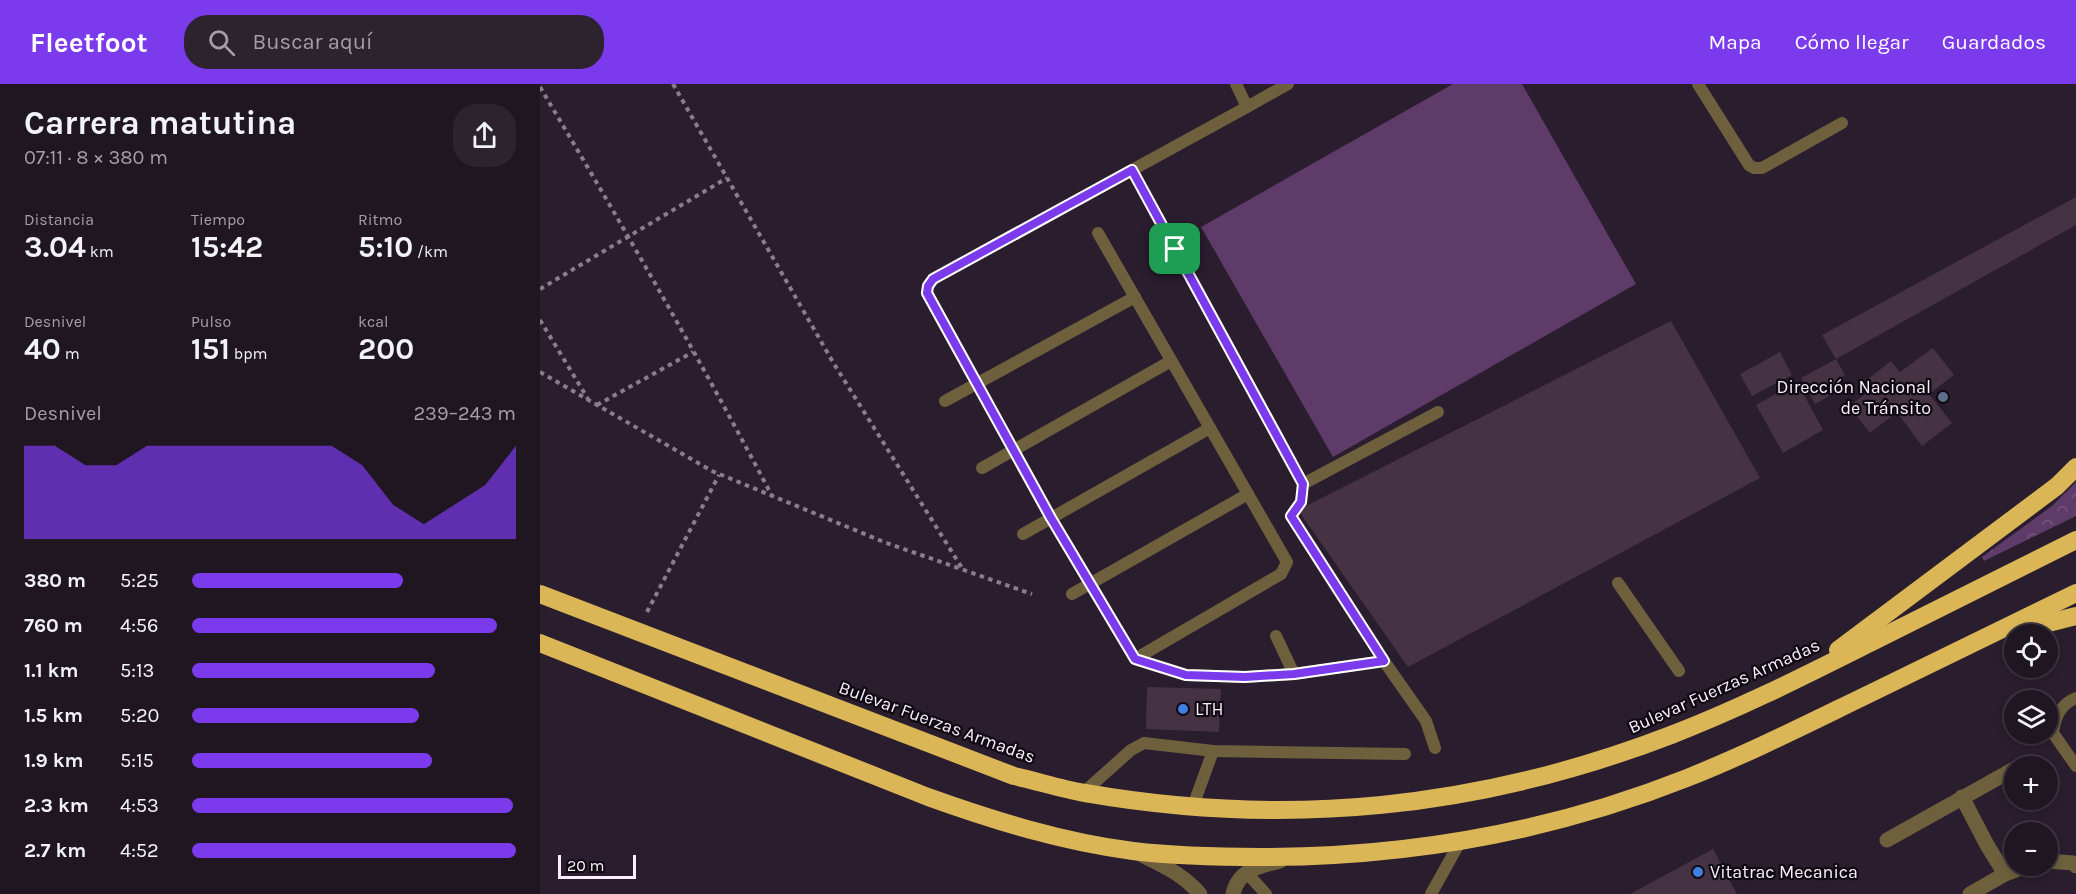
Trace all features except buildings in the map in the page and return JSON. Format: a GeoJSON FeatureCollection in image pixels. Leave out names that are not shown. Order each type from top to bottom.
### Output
{"type":"FeatureCollection","features":[{"type":"Feature","properties":{"kind":"highway"},"geometry":{"type":"LineString","coordinates":[[1800,678],[2057,486],[2076,467]]}},
{"type":"Feature","properties":{"kind":"highway","name":"Bulevar Fuerzas Armadas"},"geometry":{"type":"LineString","coordinates":[[541,594],[1014,776],[1083,793],[1193,806],[1321,810],[1368,808],[1492,789],[1613,756],[1669,736],[1800,678],[2076,540]]}},
{"type":"Feature","properties":{"kind":"highway"},"geometry":{"type":"LineString","coordinates":[[540,643],[991,820],[1058,837],[1133,851],[1200,856],[1297,857],[1376,853],[1460,842],[1568,818],[1621,802],[1755,750],[2076,592]]}},
{"type":"Feature","properties":{"kind":"highway"},"geometry":{"type":"LineString","coordinates":[[1971,643],[2076,616]]}},
{"type":"Feature","properties":{"kind":"street"},"geometry":{"type":"LineString","coordinates":[[1887,840],[2004,775]]}},
{"type":"Feature","properties":{"kind":"street"},"geometry":{"type":"LineString","coordinates":[[1962,798],[2004,874],[1970,894]]}},
{"type":"Feature","properties":{"kind":"street"},"geometry":{"type":"LineString","coordinates":[[1133,851],[1169,868],[1190,882],[1200,894]]}},
{"type":"Feature","properties":{"kind":"street"},"geometry":{"type":"LineString","coordinates":[[1233,894],[1235,884],[1246,872],[1260,866],[1297,857]]}},
{"type":"Feature","properties":{"kind":"street"},"geometry":{"type":"LineString","coordinates":[[2058,861],[2075,862]]}},
{"type":"Feature","properties":{"kind":"lane"},"geometry":{"type":"LineString","coordinates":[[1236,84],[1247,106]]}},
{"type":"Feature","properties":{"kind":"lane"},"geometry":{"type":"LineString","coordinates":[[1288,84],[933,279],[928,286],[927,293],[1051,518],[1135,659],[1186,675],[1245,677],[1294,674],[1384,661]]}},
{"type":"Feature","properties":{"kind":"lane"},"geometry":{"type":"LineString","coordinates":[[1698,84],[1749,165],[1754,168],[1762,168],[1842,123]]}},
{"type":"Feature","properties":{"kind":"lane"},"geometry":{"type":"LineString","coordinates":[[1132,170],[1303,484],[1301,502],[1291,516],[1384,661],[1426,721],[1435,748]]}},
{"type":"Feature","properties":{"kind":"lane"},"geometry":{"type":"LineString","coordinates":[[1098,233],[1287,562],[1281,574],[1135,659]]}},
{"type":"Feature","properties":{"kind":"lane"},"geometry":{"type":"LineString","coordinates":[[945,401],[1135,297]]}},
{"type":"Feature","properties":{"kind":"lane"},"geometry":{"type":"LineString","coordinates":[[982,468],[1171,360]]}},
{"type":"Feature","properties":{"kind":"lane"},"geometry":{"type":"LineString","coordinates":[[1303,484],[1438,412]]}},
{"type":"Feature","properties":{"kind":"lane"},"geometry":{"type":"LineString","coordinates":[[1023,534],[1210,428]]}},
{"type":"Feature","properties":{"kind":"lane"},"geometry":{"type":"LineString","coordinates":[[1072,594],[1248,494]]}},
{"type":"Feature","properties":{"kind":"lane"},"geometry":{"type":"LineString","coordinates":[[1618,584],[1679,671]]}},
{"type":"Feature","properties":{"kind":"lane"},"geometry":{"type":"LineString","coordinates":[[1276,636],[1294,674]]}},
{"type":"Feature","properties":{"kind":"lane"},"geometry":{"type":"LineString","coordinates":[[2076,698],[2056,715],[2053,733],[2076,766]]}},
{"type":"Feature","properties":{"kind":"lane"},"geometry":{"type":"LineString","coordinates":[[1083,793],[1131,750],[1144,743],[1213,751],[1405,754]]}},
{"type":"Feature","properties":{"kind":"lane"},"geometry":{"type":"LineString","coordinates":[[1193,806],[1213,751]]}},
{"type":"Feature","properties":{"kind":"lane"},"geometry":{"type":"LineString","coordinates":[[1431,894],[1460,842]]}},
{"type":"Feature","properties":{"kind":"lane"},"geometry":{"type":"LineString","coordinates":[[1246,872],[1266,894]]}},
{"type":"Feature","properties":{"kind":"path"},"geometry":{"type":"LineString","coordinates":[[673,84],[834,364],[962,568]]}},
{"type":"Feature","properties":{"kind":"path"},"geometry":{"type":"LineString","coordinates":[[540,87],[628,237],[772,496]]}},
{"type":"Feature","properties":{"kind":"path"},"geometry":{"type":"LineString","coordinates":[[540,290],[727,177]]}},
{"type":"Feature","properties":{"kind":"path"},"geometry":{"type":"LineString","coordinates":[[540,320],[589,400]]}},
{"type":"Feature","properties":{"kind":"path"},"geometry":{"type":"LineString","coordinates":[[597,405],[693,352]]}},
{"type":"Feature","properties":{"kind":"path"},"geometry":{"type":"LineString","coordinates":[[540,372],[719,475],[884,542],[1032,594]]}},
{"type":"Feature","properties":{"kind":"path"},"geometry":{"type":"LineString","coordinates":[[637,632],[719,475]]}},
{"type":"Feature","properties":{"kind":"green space"},"geometry":{"type":"Polygon","coordinates":[[[1453,84],[1522,84],[1636,284],[1333,457],[1201,227],[1453,84]]]}},
{"type":"Feature","properties":{"kind":"green space"},"geometry":{"type":"Polygon","coordinates":[[[2076,482],[2076,516],[1984,561],[1982,557],[2052,506],[2076,482]]]}},
{"type":"Feature","properties":{"kind":"place","name":"Dirección Nacional de Tránsito"},"geometry":{"type":"Point","coordinates":[1943,397]}},
{"type":"Feature","properties":{"kind":"place","name":"LTH"},"geometry":{"type":"Point","coordinates":[1183,709]}},
{"type":"Feature","properties":{"kind":"place","name":"Vitatrac Mecanica"},"geometry":{"type":"Point","coordinates":[1698,872]}},
{"type":"Feature","properties":{"kind":"route"},"geometry":{"type":"LineString","coordinates":[[1132,170],[1175,249],[1303,484],[1301,502],[1291,516],[1384,661],[1294,674],[1245,677],[1186,675],[1135,659],[1051,518],[927,293],[928,286],[933,279],[1132,170]]}}]}
